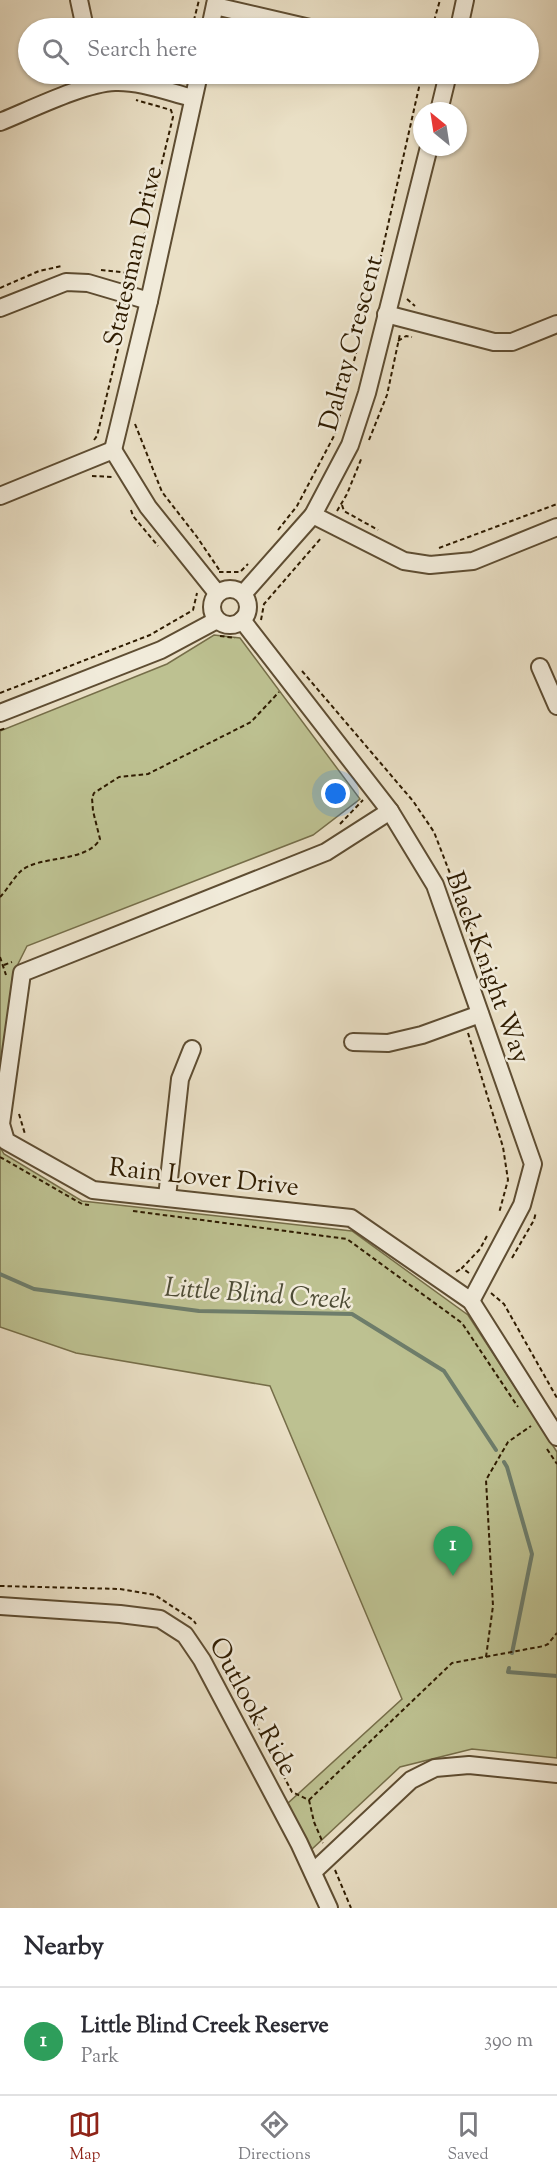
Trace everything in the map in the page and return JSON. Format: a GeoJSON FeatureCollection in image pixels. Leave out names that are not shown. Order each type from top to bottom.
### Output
{"type":"FeatureCollection","features":[{"type":"Feature","properties":{"kind":"street"},"geometry":{"type":"LineString","coordinates":[[80,0],[83,18]]}},
{"type":"Feature","properties":{"kind":"street"},"geometry":{"type":"LineString","coordinates":[[461,18],[465,0]]}},
{"type":"Feature","properties":{"kind":"street"},"geometry":{"type":"LineString","coordinates":[[210,18],[210,2],[272,18]]}},
{"type":"Feature","properties":{"kind":"street"},"geometry":{"type":"LineString","coordinates":[[0,122],[83,84]]}},
{"type":"Feature","properties":{"kind":"street"},"geometry":{"type":"LineString","coordinates":[[134,84],[193,98]]}},
{"type":"Feature","properties":{"kind":"street","name":"Statesman Drive"},"geometry":{"type":"LineString","coordinates":[[113,450],[149,302],[196,84]]}},
{"type":"Feature","properties":{"kind":"street"},"geometry":{"type":"LineString","coordinates":[[441,102],[446,84]]}},
{"type":"Feature","properties":{"kind":"street","name":"Dalray Crescent"},"geometry":{"type":"LineString","coordinates":[[243,594],[314,515],[350,445],[367,393],[427,156]]}},
{"type":"Feature","properties":{"kind":"street"},"geometry":{"type":"LineString","coordinates":[[0,308],[66,282],[88,283],[149,302]]}},
{"type":"Feature","properties":{"kind":"street"},"geometry":{"type":"LineString","coordinates":[[386,314],[409,312],[494,342],[512,342],[557,324]]}},
{"type":"Feature","properties":{"kind":"street"},"geometry":{"type":"LineString","coordinates":[[0,496],[113,450],[148,507],[215,582],[243,594],[248,604],[246,625],[238,623],[226,625],[217,620],[211,609],[215,582]]}},
{"type":"Feature","properties":{"kind":"street"},"geometry":{"type":"LineString","coordinates":[[314,515],[404,561],[430,565],[473,561],[557,527]]}},
{"type":"Feature","properties":{"kind":"street"},"geometry":{"type":"LineString","coordinates":[[5,719],[161,650],[217,620]]}},
{"type":"Feature","properties":{"kind":"street","name":"Black Knight Way"},"geometry":{"type":"LineString","coordinates":[[246,625],[390,811],[435,885],[533,1164],[522,1205],[471,1300]]}},
{"type":"Feature","properties":{"kind":"street"},"geometry":{"type":"LineString","coordinates":[[540,668],[557,704]]}},
{"type":"Feature","properties":{"kind":"street","name":"Rain Lover Drive"},"geometry":{"type":"LineString","coordinates":[[390,811],[326,852],[22,973],[2,1124],[6,1141],[93,1190],[351,1218],[471,1300],[551,1441]]}},
{"type":"Feature","properties":{"kind":"street"},"geometry":{"type":"LineString","coordinates":[[353,1042],[388,1043],[422,1035],[480,1014]]}},
{"type":"Feature","properties":{"kind":"street"},"geometry":{"type":"LineString","coordinates":[[167,1197],[180,1079],[192,1049]]}},
{"type":"Feature","properties":{"kind":"street","name":"Outlook Ride"},"geometry":{"type":"LineString","coordinates":[[0,1606],[160,1619],[185,1635],[202,1660],[313,1872],[329,1908]]}},
{"type":"Feature","properties":{"kind":"street"},"geometry":{"type":"LineString","coordinates":[[313,1872],[411,1780],[435,1768],[469,1766],[557,1774]]}},
{"type":"Feature","properties":{"kind":"path"},"geometry":{"type":"LineString","coordinates":[[435,18],[440,0]]}},
{"type":"Feature","properties":{"kind":"path"},"geometry":{"type":"LineString","coordinates":[[199,18],[210,2]]}},
{"type":"Feature","properties":{"kind":"path"},"geometry":{"type":"LineString","coordinates":[[276,533],[297,506],[335,434],[379,266],[420,84]]}},
{"type":"Feature","properties":{"kind":"path"},"geometry":{"type":"LineString","coordinates":[[99,270],[129,273],[139,257],[173,117],[171,110],[132,99]]}},
{"type":"Feature","properties":{"kind":"path"},"geometry":{"type":"LineString","coordinates":[[0,288],[39,271],[62,266],[71,267]]}},
{"type":"Feature","properties":{"kind":"path"},"geometry":{"type":"LineString","coordinates":[[212,640],[221,636],[240,638],[246,625],[260,622],[264,604],[321,539],[347,494],[387,394],[409,312],[407,299],[409,290]]}},
{"type":"Feature","properties":{"kind":"path"},"geometry":{"type":"LineString","coordinates":[[407,299],[409,312]]}},
{"type":"Feature","properties":{"kind":"path"},"geometry":{"type":"LineString","coordinates":[[92,443],[97,436],[124,324],[121,312],[114,305]]}},
{"type":"Feature","properties":{"kind":"path"},"geometry":{"type":"LineString","coordinates":[[132,416],[162,492],[197,537],[215,582]]}},
{"type":"Feature","properties":{"kind":"path"},"geometry":{"type":"LineString","coordinates":[[92,476],[115,477]]}},
{"type":"Feature","properties":{"kind":"path"},"geometry":{"type":"LineString","coordinates":[[341,504],[344,511],[386,534]]}},
{"type":"Feature","properties":{"kind":"path"},"geometry":{"type":"LineString","coordinates":[[431,549],[450,545],[557,504]]}},
{"type":"Feature","properties":{"kind":"path"},"geometry":{"type":"LineString","coordinates":[[130,507],[133,516],[162,550]]}},
{"type":"Feature","properties":{"kind":"path"},"geometry":{"type":"LineString","coordinates":[[0,693],[150,635],[194,610],[197,592],[240,572],[254,558]]}},
{"type":"Feature","properties":{"kind":"path"},"geometry":{"type":"LineString","coordinates":[[0,897],[21,871],[30,866],[60,859],[98,843],[100,839],[93,811],[94,793],[119,777],[148,774],[251,722],[280,690]]}},
{"type":"Feature","properties":{"kind":"path"},"geometry":{"type":"LineString","coordinates":[[0,730],[5,719]]}},
{"type":"Feature","properties":{"kind":"path"},"geometry":{"type":"LineString","coordinates":[[0,1156],[82,1204],[94,1206]]}},
{"type":"Feature","properties":{"kind":"path"},"geometry":{"type":"LineString","coordinates":[[128,1210],[347,1239],[462,1323],[519,1407]]}},
{"type":"Feature","properties":{"kind":"path"},"geometry":{"type":"LineString","coordinates":[[486,1657],[493,1606],[486,1480],[508,1442],[531,1426]]}},
{"type":"Feature","properties":{"kind":"path"},"geometry":{"type":"LineString","coordinates":[[551,1441],[557,1464]]}},
{"type":"Feature","properties":{"kind":"path"},"geometry":{"type":"LineString","coordinates":[[0,1586],[120,1589],[155,1595],[193,1620],[200,1629]]}},
{"type":"Feature","properties":{"kind":"path"},"geometry":{"type":"LineString","coordinates":[[309,1800],[452,1663],[544,1646],[557,1633]]}},
{"type":"Feature","properties":{"kind":"path"},"geometry":{"type":"LineString","coordinates":[[212,1646],[224,1663],[292,1792],[309,1800]]}},
{"type":"Feature","properties":{"kind":"path"},"geometry":{"type":"LineString","coordinates":[[309,1800],[314,1822],[351,1908]]}},
{"type":"Feature","properties":{"kind":"green space"},"geometry":{"type":"Polygon","coordinates":[[[214,635],[240,638],[360,799],[313,835],[27,946],[13,974],[0,1081],[0,731],[167,664],[214,635]]]}},
{"type":"Feature","properties":{"kind":"green space"},"geometry":{"type":"Polygon","coordinates":[[[0,1147],[4,1154],[82,1201],[352,1231],[468,1315],[557,1452],[557,1758],[472,1749],[400,1767],[312,1849],[287,1804],[402,1699],[270,1386],[76,1353],[0,1327],[0,1147]]]}},
{"type":"Feature","properties":{"kind":"waterway","name":"Little Blind Creek"},"geometry":{"type":"LineString","coordinates":[[0,1274],[34,1289],[199,1311],[352,1314],[444,1371],[496,1450]]}},
{"type":"Feature","properties":{"kind":"waterway","name":"Little Blind Creek"},"geometry":{"type":"LineString","coordinates":[[504,1462],[532,1554],[512,1653]]}},
{"type":"Feature","properties":{"kind":"waterway","name":"Little Blind Creek"},"geometry":{"type":"LineString","coordinates":[[509,1668],[508,1672],[557,1676]]}},
{"type":"Feature","properties":{"kind":"place","name":"Little Blind Creek Reserve"},"geometry":{"type":"Point","coordinates":[453,1576]}}]}
